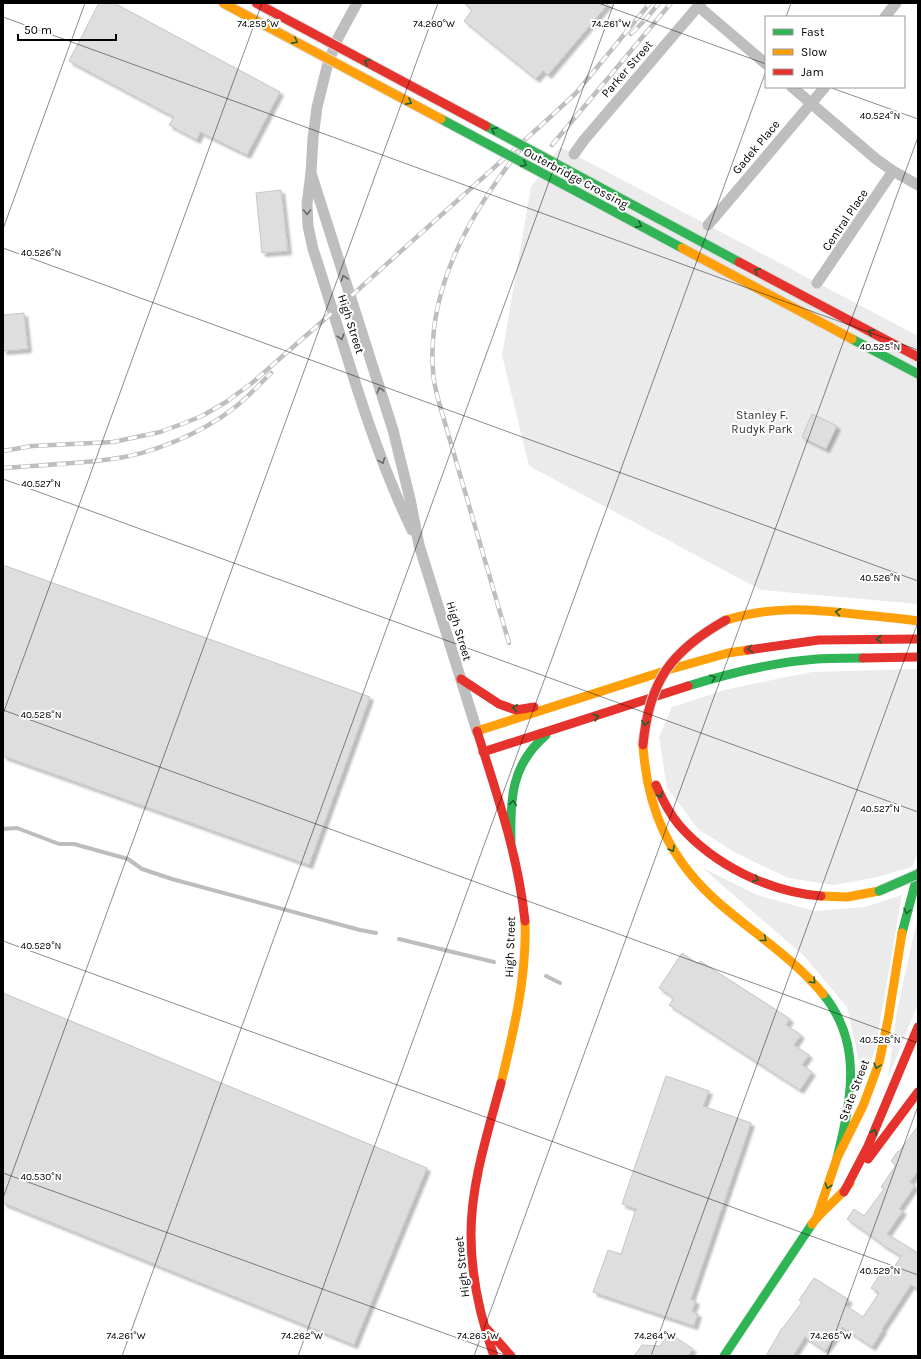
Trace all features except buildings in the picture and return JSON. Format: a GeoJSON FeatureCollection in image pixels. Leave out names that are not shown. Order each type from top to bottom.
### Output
{"type":"FeatureCollection","features":[{"type":"Feature","properties":{"kind":"main road","name":"Outerbridge Crossing"},"geometry":{"type":"LineString","coordinates":[[223,3],[918,374]]}},
{"type":"Feature","properties":{"kind":"main road","name":"Outerbridge Crossing"},"geometry":{"type":"LineString","coordinates":[[256,3],[918,357]]}},
{"type":"Feature","properties":{"kind":"main road"},"geometry":{"type":"LineString","coordinates":[[837,1158],[848,1102],[851,1076],[850,1054],[841,1022],[830,1002],[814,981],[708,893],[684,868],[671,848],[656,816],[647,784],[643,759],[643,745],[647,714],[654,692],[665,670],[676,656],[688,644],[726,620],[761,611],[796,608],[918,621]]}},
{"type":"Feature","properties":{"kind":"main road"},"geometry":{"type":"LineString","coordinates":[[477,732],[711,657],[745,650],[819,640],[918,639]]}},
{"type":"Feature","properties":{"kind":"main road"},"geometry":{"type":"LineString","coordinates":[[483,752],[559,729],[701,682],[752,669],[817,659],[918,657]]}},
{"type":"Feature","properties":{"kind":"main road"},"geometry":{"type":"LineString","coordinates":[[460,679],[499,704],[516,710],[534,707],[554,707]]}},
{"type":"Feature","properties":{"kind":"main road"},"geometry":{"type":"LineString","coordinates":[[511,842],[511,817],[514,794],[516,782],[523,762],[534,745],[541,739],[559,729]]}},
{"type":"Feature","properties":{"kind":"main road","name":"High Street"},"geometry":{"type":"LineString","coordinates":[[477,732],[511,842],[524,902],[525,949],[522,982],[517,1011],[480,1164],[471,1234],[472,1260],[477,1294],[484,1326],[494,1356]]}},
{"type":"Feature","properties":{"kind":"main road"},"geometry":{"type":"LineString","coordinates":[[643,745],[646,759],[654,781],[665,804],[679,824],[699,844],[722,860],[757,879],[782,889],[804,895],[837,898],[879,890],[918,873]]}},
{"type":"Feature","properties":{"kind":"main road","name":"State Street"},"geometry":{"type":"LineString","coordinates":[[817,1217],[837,1158],[863,1106],[878,1063],[888,1020],[905,922],[918,873]]}},
{"type":"Feature","properties":{"kind":"main road"},"geometry":{"type":"LineString","coordinates":[[844,1192],[868,1146],[918,1027]]}},
{"type":"Feature","properties":{"kind":"main road","name":"State Street"},"geometry":{"type":"LineString","coordinates":[[724,1356],[817,1217],[844,1192],[918,1092]]}},
{"type":"Feature","properties":{"kind":"main road"},"geometry":{"type":"LineString","coordinates":[[484,1326],[502,1344],[511,1356]]}},
{"type":"Feature","properties":{"kind":"street","name":"High Street"},"geometry":{"type":"LineString","coordinates":[[357,3],[334,49],[321,91],[313,138],[312,174],[307,215],[308,226],[313,248],[372,436],[389,480],[419,545]]}},
{"type":"Feature","properties":{"kind":"street"},"geometry":{"type":"LineString","coordinates":[[885,16],[896,3]]}},
{"type":"Feature","properties":{"kind":"street"},"geometry":{"type":"LineString","coordinates":[[700,5],[765,63]]}},
{"type":"Feature","properties":{"kind":"street","name":"Parker Street"},"geometry":{"type":"LineString","coordinates":[[574,154],[584,140],[700,5]]}},
{"type":"Feature","properties":{"kind":"street"},"geometry":{"type":"LineString","coordinates":[[793,88],[876,159],[893,171],[918,185]]}},
{"type":"Feature","properties":{"kind":"street","name":"Gadek Place"},"geometry":{"type":"LineString","coordinates":[[708,225],[824,88]]}},
{"type":"Feature","properties":{"kind":"street","name":"Central Place"},"geometry":{"type":"LineString","coordinates":[[818,283],[893,171]]}},
{"type":"Feature","properties":{"kind":"street","name":"High Street"},"geometry":{"type":"LineString","coordinates":[[312,174],[393,430],[410,499],[419,545],[477,732]]}},
{"type":"Feature","properties":{"kind":"green space","name":"Stanley F. Rudyk Park"},"geometry":{"type":"Polygon","coordinates":[[[560,147],[918,336],[918,604],[761,590],[529,466],[502,355],[531,187],[560,147]]]}},
{"type":"Feature","properties":{"kind":"green space"},"geometry":{"type":"Polygon","coordinates":[[[918,669],[918,852],[912,867],[877,877],[834,885],[788,878],[734,852],[698,829],[667,788],[659,737],[672,707],[728,689],[812,672],[918,669]]]}},
{"type":"Feature","properties":{"kind":"green space"},"geometry":{"type":"Polygon","coordinates":[[[703,868],[757,895],[815,911],[865,907],[902,895],[875,1050],[863,1080],[847,1007],[804,956],[703,868]]]}},
{"type":"Feature","properties":{"kind":"green space"},"geometry":{"type":"Polygon","coordinates":[[[918,915],[918,1004],[888,1078],[897,1011],[918,915]]]}},
{"type":"Feature","properties":{"kind":"waterway"},"geometry":{"type":"LineString","coordinates":[[3,829],[17,828],[59,844],[74,844],[128,859],[142,869],[172,879],[376,933]]}},
{"type":"Feature","properties":{"kind":"waterway"},"geometry":{"type":"LineString","coordinates":[[399,939],[494,962]]}},
{"type":"Feature","properties":{"kind":"waterway"},"geometry":{"type":"LineString","coordinates":[[546,976],[560,983]]}},
{"type":"Feature","properties":{"kind":"railway"},"geometry":{"type":"LineString","coordinates":[[3,451],[32,446],[113,442],[160,432],[202,416],[226,402],[252,383],[350,297],[576,93],[650,3]]}},
{"type":"Feature","properties":{"kind":"railway"},"geometry":{"type":"LineString","coordinates":[[631,34],[659,3]]}},
{"type":"Feature","properties":{"kind":"railway"},"geometry":{"type":"LineString","coordinates":[[552,145],[671,3]]}},
{"type":"Feature","properties":{"kind":"railway"},"geometry":{"type":"LineString","coordinates":[[509,643],[436,393],[433,375],[433,340],[437,310],[455,253],[484,200],[519,151]]}},
{"type":"Feature","properties":{"kind":"railway"},"geometry":{"type":"LineString","coordinates":[[3,468],[112,459],[160,447],[192,434],[221,417],[244,400],[271,373]]}},
{"type":"Feature","properties":{"kind":"traffic: fast"},"geometry":{"type":"LineString","coordinates":[[441,119],[682,248]]}},
{"type":"Feature","properties":{"kind":"traffic: fast"},"geometry":{"type":"LineString","coordinates":[[486,126],[739,262]]}},
{"type":"Feature","properties":{"kind":"traffic: fast"},"geometry":{"type":"LineString","coordinates":[[852,339],[918,374]]}},
{"type":"Feature","properties":{"kind":"traffic: fast"},"geometry":{"type":"LineString","coordinates":[[688,686],[768,665],[801,660],[863,658]]}},
{"type":"Feature","properties":{"kind":"traffic: fast"},"geometry":{"type":"LineString","coordinates":[[511,842],[512,797],[519,771],[534,746],[546,735]]}},
{"type":"Feature","properties":{"kind":"traffic: fast"},"geometry":{"type":"LineString","coordinates":[[902,933],[918,873]]}},
{"type":"Feature","properties":{"kind":"traffic: fast"},"geometry":{"type":"LineString","coordinates":[[879,891],[918,874]]}},
{"type":"Feature","properties":{"kind":"traffic: fast"},"geometry":{"type":"LineString","coordinates":[[823,994],[836,1013],[844,1033],[849,1053],[851,1073],[850,1094],[837,1158]]}},
{"type":"Feature","properties":{"kind":"traffic: fast"},"geometry":{"type":"LineString","coordinates":[[724,1356],[812,1224]]}},
{"type":"Feature","properties":{"kind":"traffic: slow"},"geometry":{"type":"LineString","coordinates":[[223,3],[441,119]]}},
{"type":"Feature","properties":{"kind":"traffic: slow"},"geometry":{"type":"LineString","coordinates":[[682,248],[852,339]]}},
{"type":"Feature","properties":{"kind":"traffic: slow"},"geometry":{"type":"LineString","coordinates":[[726,620],[759,612],[805,610],[918,621]]}},
{"type":"Feature","properties":{"kind":"traffic: slow"},"geometry":{"type":"LineString","coordinates":[[477,731],[671,669],[728,653],[748,650]]}},
{"type":"Feature","properties":{"kind":"traffic: slow"},"geometry":{"type":"LineString","coordinates":[[643,745],[645,769],[656,813],[664,833],[687,870],[720,904],[799,969],[823,994]]}},
{"type":"Feature","properties":{"kind":"traffic: slow"},"geometry":{"type":"LineString","coordinates":[[821,896],[847,897],[879,891]]}},
{"type":"Feature","properties":{"kind":"traffic: slow"},"geometry":{"type":"LineString","coordinates":[[501,1083],[519,1003],[524,962],[525,921]]}},
{"type":"Feature","properties":{"kind":"traffic: slow"},"geometry":{"type":"LineString","coordinates":[[817,1217],[837,1158],[863,1106],[879,1063],[888,1020],[902,933]]}},
{"type":"Feature","properties":{"kind":"traffic: slow"},"geometry":{"type":"LineString","coordinates":[[812,1224],[850,1183]]}},
{"type":"Feature","properties":{"kind":"traffic: jam"},"geometry":{"type":"LineString","coordinates":[[256,3],[486,126]]}},
{"type":"Feature","properties":{"kind":"traffic: jam"},"geometry":{"type":"LineString","coordinates":[[739,262],[918,357]]}},
{"type":"Feature","properties":{"kind":"traffic: jam"},"geometry":{"type":"LineString","coordinates":[[643,745],[651,703],[657,685],[666,670],[677,656],[691,644],[726,620]]}},
{"type":"Feature","properties":{"kind":"traffic: jam"},"geometry":{"type":"LineString","coordinates":[[748,650],[819,640],[918,639]]}},
{"type":"Feature","properties":{"kind":"traffic: jam"},"geometry":{"type":"LineString","coordinates":[[863,658],[918,657]]}},
{"type":"Feature","properties":{"kind":"traffic: jam"},"geometry":{"type":"LineString","coordinates":[[461,679],[499,704],[516,710],[534,707]]}},
{"type":"Feature","properties":{"kind":"traffic: jam"},"geometry":{"type":"LineString","coordinates":[[483,752],[688,686]]}},
{"type":"Feature","properties":{"kind":"traffic: jam"},"geometry":{"type":"LineString","coordinates":[[477,731],[512,848],[522,896],[525,921]]}},
{"type":"Feature","properties":{"kind":"traffic: jam"},"geometry":{"type":"LineString","coordinates":[[656,785],[666,806],[679,825],[693,839],[726,864],[744,874],[782,889],[821,896]]}},
{"type":"Feature","properties":{"kind":"traffic: jam"},"geometry":{"type":"LineString","coordinates":[[844,1192],[868,1146],[918,1027]]}},
{"type":"Feature","properties":{"kind":"traffic: jam"},"geometry":{"type":"LineString","coordinates":[[494,1356],[484,1326],[477,1296],[471,1250],[471,1234],[477,1177],[501,1083]]}},
{"type":"Feature","properties":{"kind":"traffic: jam"},"geometry":{"type":"LineString","coordinates":[[868,1159],[918,1092]]}},
{"type":"Feature","properties":{"kind":"traffic: jam"},"geometry":{"type":"LineString","coordinates":[[486,1328],[511,1356]]}}]}
